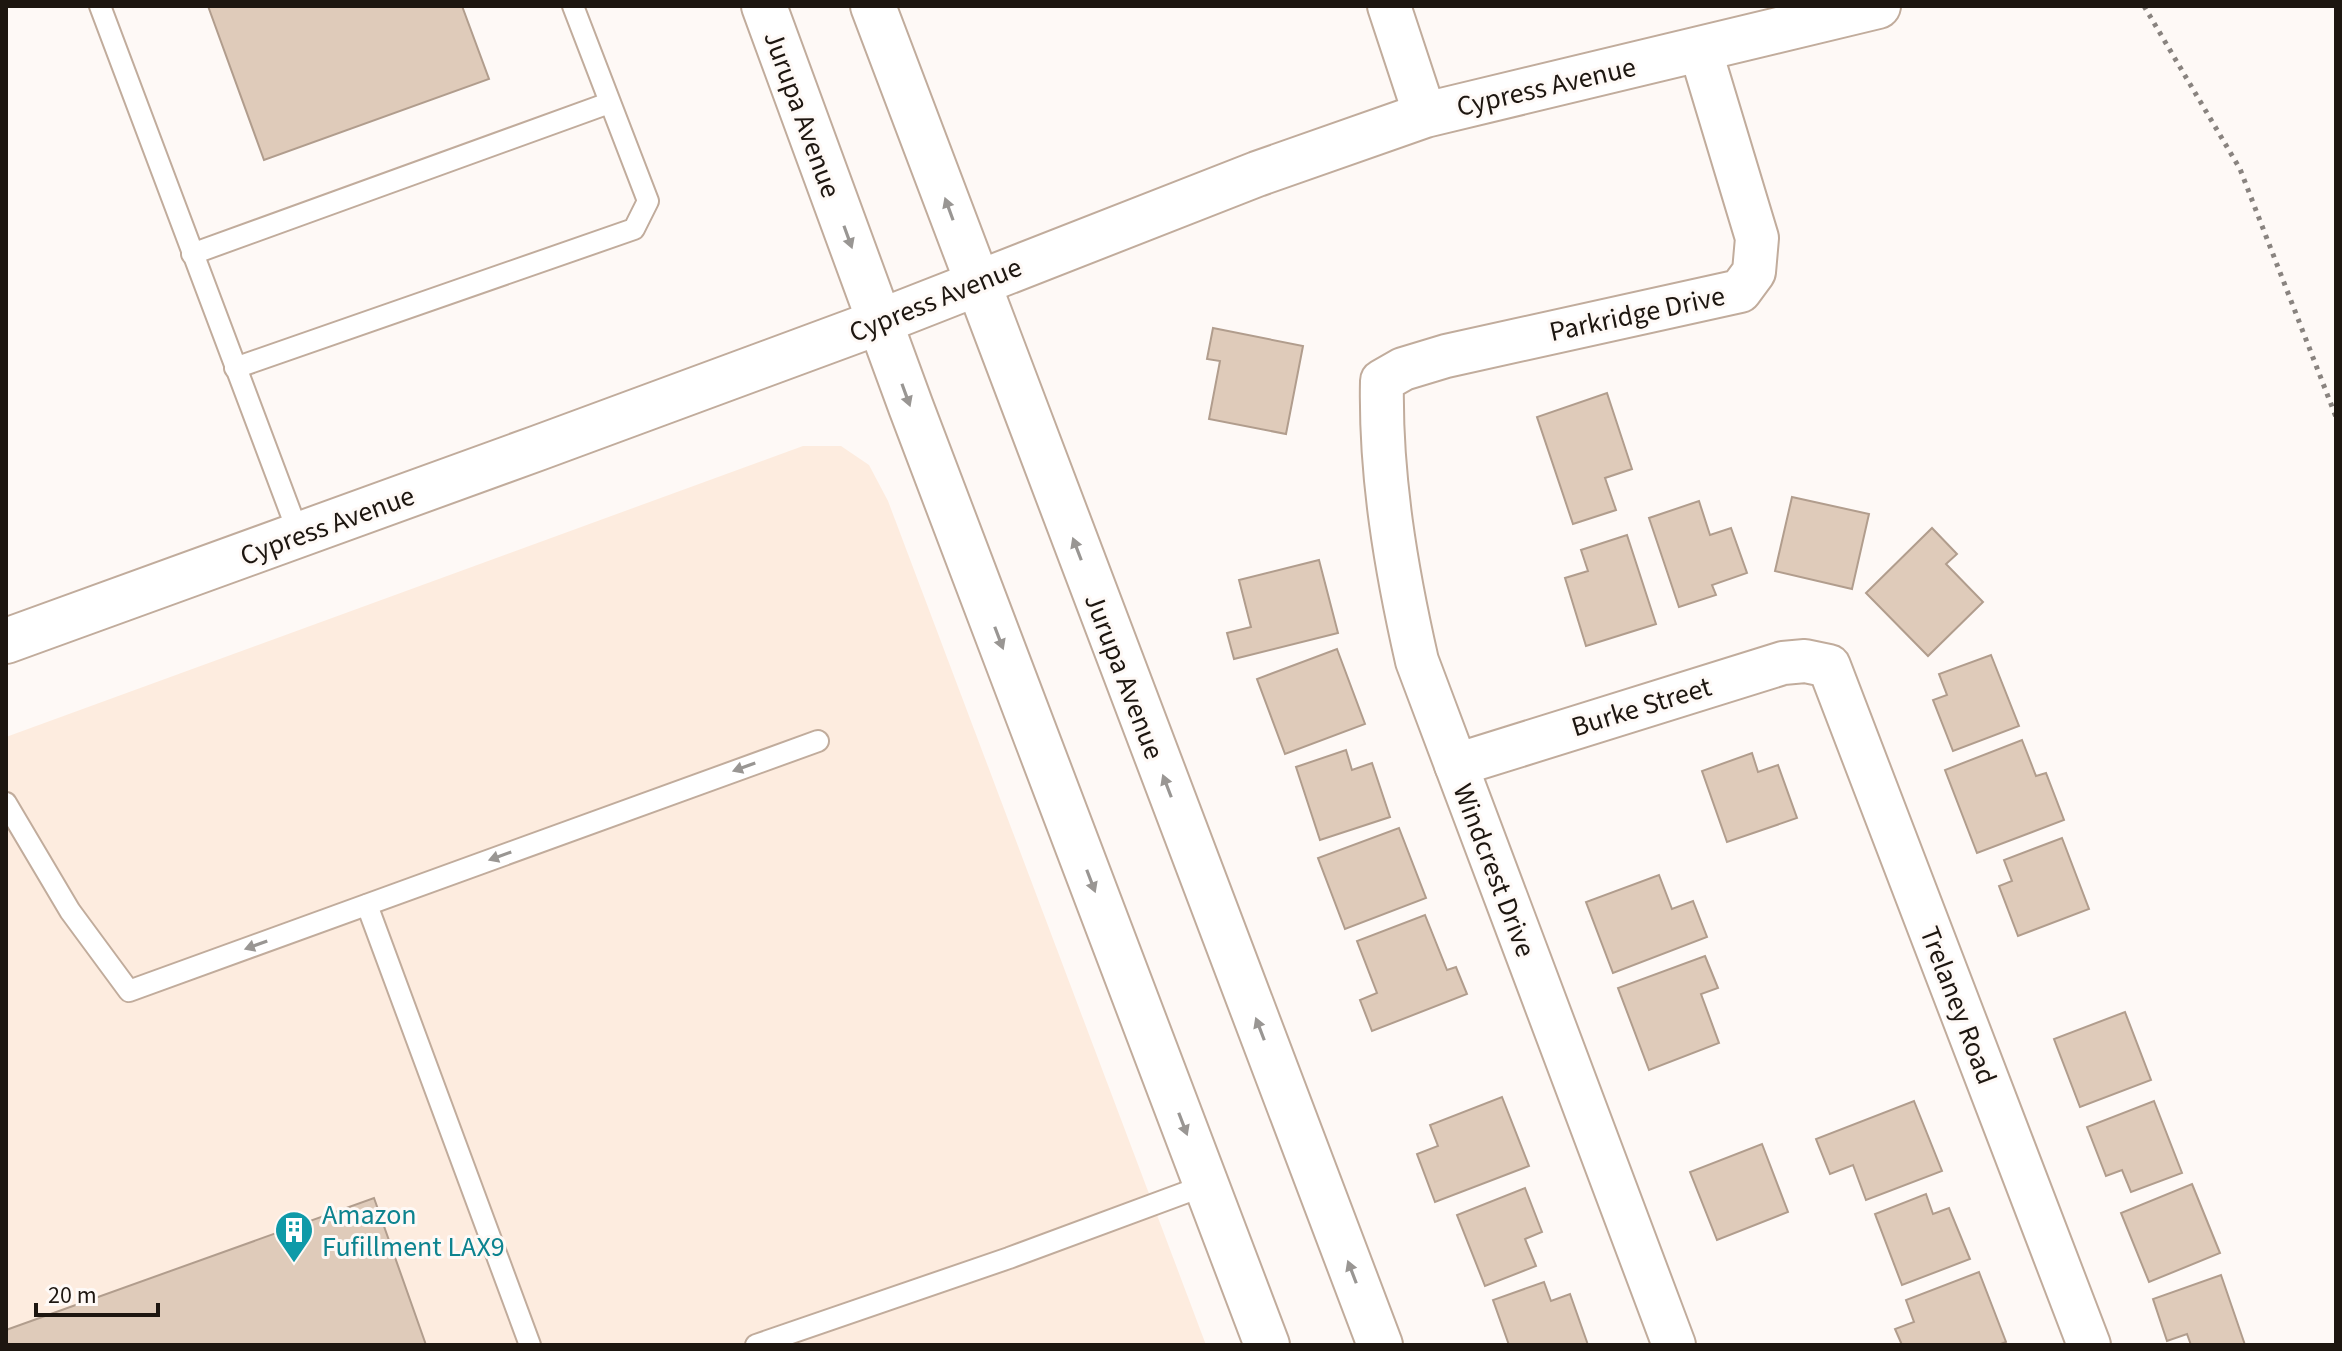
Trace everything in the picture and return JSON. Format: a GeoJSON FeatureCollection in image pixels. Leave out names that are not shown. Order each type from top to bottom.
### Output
{"type":"FeatureCollection","features":[{"type":"Feature","properties":{"kind":"main road","name":"Jurupa Avenue"},"geometry":{"type":"LineString","coordinates":[[764,6],[879,322],[1267,1345]]}},
{"type":"Feature","properties":{"kind":"main road","name":"Jurupa Avenue"},"geometry":{"type":"LineString","coordinates":[[873,6],[975,283],[1380,1345]]}},
{"type":"Feature","properties":{"kind":"main road","name":"Cypress Avenue"},"geometry":{"type":"LineString","coordinates":[[6,641],[879,322],[1257,174],[1425,115],[1878,6]]}},
{"type":"Feature","properties":{"kind":"street"},"geometry":{"type":"LineString","coordinates":[[1389,6],[1425,115]]}},
{"type":"Feature","properties":{"kind":"street","name":"Parkridge Drive"},"geometry":{"type":"LineString","coordinates":[[1382,381],[1403,369],[1446,356],[1740,291],[1754,272],[1757,238],[1700,49]]}},
{"type":"Feature","properties":{"kind":"street","name":"Windcrest Drive"},"geometry":{"type":"LineString","coordinates":[[1382,381],[1381,438],[1404,604],[1417,661],[1674,1345]]}},
{"type":"Feature","properties":{"kind":"street","name":"Burke Street"},"geometry":{"type":"LineString","coordinates":[[1456,765],[1783,663],[1805,661],[1829,666]]}},
{"type":"Feature","properties":{"kind":"street","name":"Trelaney Road"},"geometry":{"type":"LineString","coordinates":[[1829,666],[2089,1345]]}},
{"type":"Feature","properties":{"kind":"lane"},"geometry":{"type":"LineString","coordinates":[[100,6],[299,535]]}},
{"type":"Feature","properties":{"kind":"lane"},"geometry":{"type":"LineString","coordinates":[[235,368],[634,229],[648,201],[573,6]]}},
{"type":"Feature","properties":{"kind":"lane"},"geometry":{"type":"LineString","coordinates":[[192,254],[609,103]]}},
{"type":"Feature","properties":{"kind":"lane"},"geometry":{"type":"LineString","coordinates":[[6,803],[70,911],[129,991],[818,741]]}},
{"type":"Feature","properties":{"kind":"lane"},"geometry":{"type":"LineString","coordinates":[[367,905],[530,1345]]}},
{"type":"Feature","properties":{"kind":"lane"},"geometry":{"type":"LineString","coordinates":[[756,1345],[1009,1258],[1206,1185]]}},
{"type":"Feature","properties":{"kind":"path"},"geometry":{"type":"LineString","coordinates":[[2144,6],[2240,169],[2336,417]]}},
{"type":"Feature","properties":{"kind":"shaded area"},"geometry":{"type":"Polygon","coordinates":[[[803,446],[841,446],[869,465],[888,501],[1206,1345],[6,1345],[6,737],[803,446]]]}},
{"type":"Feature","properties":{"kind":"building"},"geometry":{"type":"Polygon","coordinates":[[[208,6],[462,6],[489,79],[264,160],[208,6]]]}},
{"type":"Feature","properties":{"kind":"building"},"geometry":{"type":"Polygon","coordinates":[[[1213,328],[1303,346],[1286,434],[1209,419],[1220,361],[1207,359],[1213,328]]]}},
{"type":"Feature","properties":{"kind":"building"},"geometry":{"type":"Polygon","coordinates":[[[1607,393],[1632,469],[1605,478],[1616,510],[1573,524],[1537,417],[1607,393]]]}},
{"type":"Feature","properties":{"kind":"building"},"geometry":{"type":"Polygon","coordinates":[[[1792,497],[1869,514],[1852,589],[1775,571],[1792,497]]]}},
{"type":"Feature","properties":{"kind":"building"},"geometry":{"type":"Polygon","coordinates":[[[1699,501],[1710,535],[1731,528],[1747,573],[1712,585],[1716,595],[1679,607],[1649,518],[1699,501]]]}},
{"type":"Feature","properties":{"kind":"building"},"geometry":{"type":"Polygon","coordinates":[[[1932,528],[1957,554],[1946,564],[1983,602],[1928,656],[1866,593],[1932,528]]]}},
{"type":"Feature","properties":{"kind":"building"},"geometry":{"type":"Polygon","coordinates":[[[1627,535],[1656,624],[1586,646],[1565,578],[1588,571],[1581,550],[1627,535]]]}},
{"type":"Feature","properties":{"kind":"building"},"geometry":{"type":"Polygon","coordinates":[[[1319,560],[1338,633],[1234,659],[1227,633],[1251,627],[1239,580],[1319,560]]]}},
{"type":"Feature","properties":{"kind":"building"},"geometry":{"type":"Polygon","coordinates":[[[1337,649],[1365,724],[1285,754],[1257,679],[1337,649]]]}},
{"type":"Feature","properties":{"kind":"building"},"geometry":{"type":"Polygon","coordinates":[[[1991,655],[2019,726],[1953,751],[1933,700],[1947,695],[1939,674],[1991,655]]]}},
{"type":"Feature","properties":{"kind":"building"},"geometry":{"type":"Polygon","coordinates":[[[2022,740],[2036,776],[2046,773],[2064,820],[1977,853],[1945,770],[2022,740]]]}},
{"type":"Feature","properties":{"kind":"building"},"geometry":{"type":"Polygon","coordinates":[[[1346,750],[1352,770],[1372,763],[1390,817],[1320,840],[1296,767],[1346,750]]]}},
{"type":"Feature","properties":{"kind":"building"},"geometry":{"type":"Polygon","coordinates":[[[1752,753],[1758,772],[1778,765],[1797,818],[1727,842],[1702,771],[1752,753]]]}},
{"type":"Feature","properties":{"kind":"building"},"geometry":{"type":"Polygon","coordinates":[[[1399,828],[1426,898],[1345,929],[1318,858],[1399,828]]]}},
{"type":"Feature","properties":{"kind":"building"},"geometry":{"type":"Polygon","coordinates":[[[2062,838],[2089,909],[2018,936],[1999,886],[2012,881],[2004,860],[2062,838]]]}},
{"type":"Feature","properties":{"kind":"building"},"geometry":{"type":"Polygon","coordinates":[[[1659,875],[1672,909],[1693,901],[1707,937],[1613,973],[1586,902],[1659,875]]]}},
{"type":"Feature","properties":{"kind":"building"},"geometry":{"type":"Polygon","coordinates":[[[1425,915],[1447,970],[1456,967],[1467,994],[1372,1031],[1360,1000],[1377,993],[1357,941],[1425,915]]]}},
{"type":"Feature","properties":{"kind":"building"},"geometry":{"type":"Polygon","coordinates":[[[1705,956],[1718,988],[1701,994],[1719,1043],[1649,1070],[1618,988],[1705,956]]]}},
{"type":"Feature","properties":{"kind":"building"},"geometry":{"type":"Polygon","coordinates":[[[2125,1012],[2151,1080],[2080,1107],[2054,1039],[2125,1012]]]}},
{"type":"Feature","properties":{"kind":"building"},"geometry":{"type":"Polygon","coordinates":[[[1502,1097],[1529,1166],[1435,1202],[1417,1154],[1438,1146],[1430,1125],[1502,1097]]]}},
{"type":"Feature","properties":{"kind":"building"},"geometry":{"type":"Polygon","coordinates":[[[1914,1101],[1942,1171],[1866,1200],[1853,1165],[1830,1174],[1816,1139],[1914,1101]]]}},
{"type":"Feature","properties":{"kind":"building"},"geometry":{"type":"Polygon","coordinates":[[[2154,1101],[2182,1173],[2131,1192],[2122,1170],[2106,1176],[2087,1127],[2154,1101]]]}},
{"type":"Feature","properties":{"kind":"building"},"geometry":{"type":"Polygon","coordinates":[[[1762,1144],[1788,1212],[1717,1240],[1690,1172],[1762,1144]]]}},
{"type":"Feature","properties":{"kind":"building"},"geometry":{"type":"Polygon","coordinates":[[[2192,1184],[2220,1253],[2149,1282],[2121,1213],[2192,1184]]]}},
{"type":"Feature","properties":{"kind":"building"},"geometry":{"type":"Polygon","coordinates":[[[1525,1188],[1542,1232],[1525,1239],[1536,1266],[1485,1286],[1457,1215],[1525,1188]]]}},
{"type":"Feature","properties":{"kind":"building"},"geometry":{"type":"Polygon","coordinates":[[[1926,1194],[1933,1214],[1949,1208],[1970,1259],[1902,1285],[1875,1214],[1926,1194]]]}},
{"type":"Feature","properties":{"kind":"building","name":"Amazon Fufillment LAX9"},"geometry":{"type":"Polygon","coordinates":[[[374,1198],[426,1345],[6,1345],[6,1330],[374,1198]]]}},
{"type":"Feature","properties":{"kind":"building"},"geometry":{"type":"Polygon","coordinates":[[[1979,1272],[2006,1342],[1998,1345],[1902,1345],[1895,1329],[1914,1322],[1906,1300],[1979,1272]]]}},
{"type":"Feature","properties":{"kind":"building"},"geometry":{"type":"Polygon","coordinates":[[[2221,1275],[2245,1345],[2191,1345],[2187,1334],[2167,1341],[2153,1299],[2221,1275]]]}},
{"type":"Feature","properties":{"kind":"building"},"geometry":{"type":"Polygon","coordinates":[[[1544,1282],[1551,1301],[1570,1294],[1588,1345],[1509,1345],[1493,1300],[1544,1282]]]}},
{"type":"Feature","properties":{"kind":"place","name":"Amazon Fufillment LAX9"},"geometry":{"type":"Point","coordinates":[294,1264]}}]}
